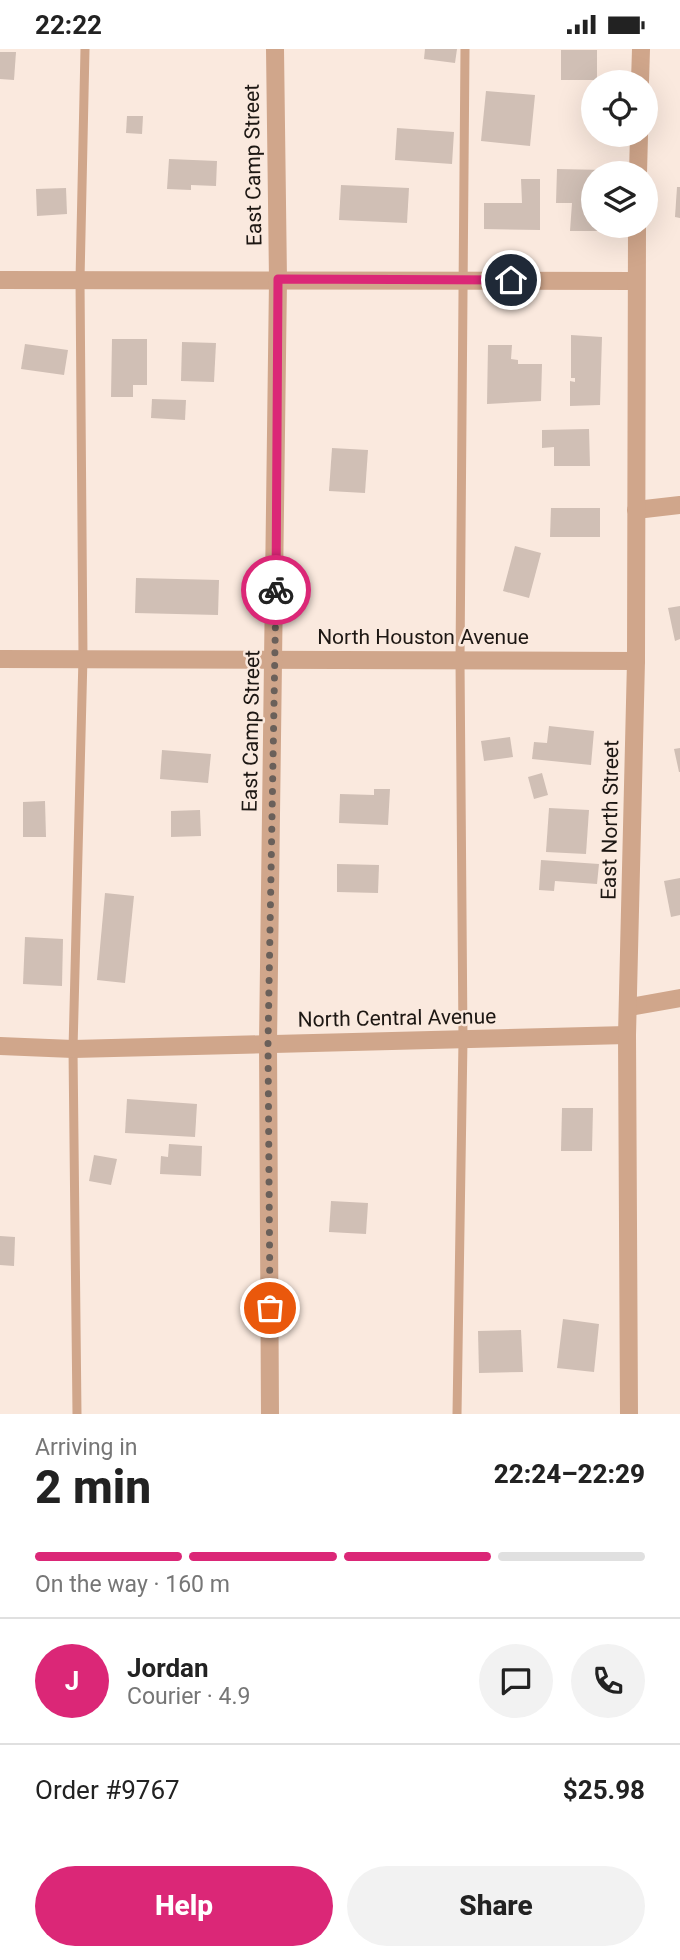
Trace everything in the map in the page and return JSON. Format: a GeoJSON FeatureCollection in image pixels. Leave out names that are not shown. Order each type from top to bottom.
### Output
{"type":"FeatureCollection","features":[{"type":"Feature","properties":{"kind":"street","name":"East Camp Street"},"geometry":{"type":"LineString","coordinates":[[270,1414],[268,1044],[278,279],[275,49]]}},
{"type":"Feature","properties":{"kind":"street"},"geometry":{"type":"LineString","coordinates":[[640,70],[641,49]]}},
{"type":"Feature","properties":{"kind":"street","name":"East North Street"},"geometry":{"type":"LineString","coordinates":[[629,1414],[627,1034],[630,1007],[636,661],[637,238]]}},
{"type":"Feature","properties":{"kind":"street"},"geometry":{"type":"LineString","coordinates":[[0,280],[636,281]]}},
{"type":"Feature","properties":{"kind":"street"},"geometry":{"type":"LineString","coordinates":[[636,510],[680,505]]}},
{"type":"Feature","properties":{"kind":"street","name":"North Houston Avenue"},"geometry":{"type":"LineString","coordinates":[[0,659],[83,657],[636,661]]}},
{"type":"Feature","properties":{"kind":"street"},"geometry":{"type":"LineString","coordinates":[[630,1007],[680,998]]}},
{"type":"Feature","properties":{"kind":"street","name":"North Central Avenue"},"geometry":{"type":"LineString","coordinates":[[0,1046],[73,1049],[627,1034]]}},
{"type":"Feature","properties":{"kind":"lane"},"geometry":{"type":"LineString","coordinates":[[77,1414],[73,1049],[83,657],[80,280],[85,49]]}},
{"type":"Feature","properties":{"kind":"lane"},"geometry":{"type":"LineString","coordinates":[[457,1414],[463,1040],[460,660],[461,280],[465,49]]}},
{"type":"Feature","properties":{"kind":"building"},"geometry":{"type":"Polygon","coordinates":[[[425,49],[457,49],[455,63],[424,59],[425,49]]]}},
{"type":"Feature","properties":{"kind":"building"},"geometry":{"type":"Polygon","coordinates":[[[561,50],[597,50],[597,70],[581,70],[581,80],[561,80],[561,50]]]}},
{"type":"Feature","properties":{"kind":"building"},"geometry":{"type":"Polygon","coordinates":[[[0,52],[16,52],[14,80],[0,79],[0,52]]]}},
{"type":"Feature","properties":{"kind":"building"},"geometry":{"type":"Polygon","coordinates":[[[486,91],[535,95],[530,146],[481,141],[486,91]]]}},
{"type":"Feature","properties":{"kind":"building"},"geometry":{"type":"Polygon","coordinates":[[[127,116],[143,116],[142,134],[126,133],[127,116]]]}},
{"type":"Feature","properties":{"kind":"building"},"geometry":{"type":"Polygon","coordinates":[[[397,128],[454,132],[452,164],[395,160],[397,128]]]}},
{"type":"Feature","properties":{"kind":"building"},"geometry":{"type":"Polygon","coordinates":[[[169,159],[217,161],[216,186],[191,185],[191,190],[167,189],[169,159]]]}},
{"type":"Feature","properties":{"kind":"building"},"geometry":{"type":"Polygon","coordinates":[[[557,169],[581,170],[581,231],[570,231],[572,203],[556,203],[557,169]]]}},
{"type":"Feature","properties":{"kind":"building"},"geometry":{"type":"Polygon","coordinates":[[[521,179],[540,179],[540,230],[484,229],[484,203],[522,203],[521,179]]]}},
{"type":"Feature","properties":{"kind":"building"},"geometry":{"type":"Polygon","coordinates":[[[341,185],[409,188],[407,223],[339,220],[341,185]]]}},
{"type":"Feature","properties":{"kind":"building"},"geometry":{"type":"Polygon","coordinates":[[[677,187],[680,187],[680,218],[675,217],[677,187]]]}},
{"type":"Feature","properties":{"kind":"building"},"geometry":{"type":"Polygon","coordinates":[[[66,188],[67,214],[37,216],[36,189],[66,188]]]}},
{"type":"Feature","properties":{"kind":"building"},"geometry":{"type":"Polygon","coordinates":[[[571,335],[602,337],[600,405],[570,406],[570,381],[575,382],[575,378],[571,378],[571,335]]]}},
{"type":"Feature","properties":{"kind":"building"},"geometry":{"type":"Polygon","coordinates":[[[112,339],[147,339],[147,385],[133,385],[133,397],[111,397],[112,339]]]}},
{"type":"Feature","properties":{"kind":"building"},"geometry":{"type":"Polygon","coordinates":[[[182,342],[216,343],[214,382],[181,381],[182,342]]]}},
{"type":"Feature","properties":{"kind":"building"},"geometry":{"type":"Polygon","coordinates":[[[25,344],[68,350],[64,375],[21,369],[25,344]]]}},
{"type":"Feature","properties":{"kind":"building"},"geometry":{"type":"Polygon","coordinates":[[[488,345],[512,345],[511,359],[518,360],[518,364],[542,364],[541,401],[487,404],[488,345]]]}},
{"type":"Feature","properties":{"kind":"building"},"geometry":{"type":"Polygon","coordinates":[[[152,399],[186,400],[185,420],[151,418],[152,399]]]}},
{"type":"Feature","properties":{"kind":"building"},"geometry":{"type":"Polygon","coordinates":[[[589,429],[590,466],[554,466],[554,447],[542,448],[542,430],[589,429]]]}},
{"type":"Feature","properties":{"kind":"building"},"geometry":{"type":"Polygon","coordinates":[[[332,448],[368,450],[365,493],[329,491],[332,448]]]}},
{"type":"Feature","properties":{"kind":"building"},"geometry":{"type":"Polygon","coordinates":[[[551,508],[600,508],[600,537],[550,537],[551,508]]]}},
{"type":"Feature","properties":{"kind":"building"},"geometry":{"type":"Polygon","coordinates":[[[515,546],[541,553],[529,598],[503,591],[515,546]]]}},
{"type":"Feature","properties":{"kind":"building"},"geometry":{"type":"Polygon","coordinates":[[[136,578],[219,580],[218,615],[135,613],[136,578]]]}},
{"type":"Feature","properties":{"kind":"building"},"geometry":{"type":"Polygon","coordinates":[[[680,606],[680,639],[675,641],[668,608],[680,606]]]}},
{"type":"Feature","properties":{"kind":"building"},"geometry":{"type":"Polygon","coordinates":[[[549,726],[594,731],[591,765],[532,759],[534,742],[547,743],[549,726]]]}},
{"type":"Feature","properties":{"kind":"building"},"geometry":{"type":"Polygon","coordinates":[[[510,737],[513,757],[484,761],[481,741],[510,737]]]}},
{"type":"Feature","properties":{"kind":"building"},"geometry":{"type":"Polygon","coordinates":[[[680,748],[680,772],[679,772],[674,749],[680,748]]]}},
{"type":"Feature","properties":{"kind":"building"},"geometry":{"type":"Polygon","coordinates":[[[162,750],[211,754],[208,783],[160,779],[162,750]]]}},
{"type":"Feature","properties":{"kind":"building"},"geometry":{"type":"Polygon","coordinates":[[[542,773],[548,795],[534,799],[528,777],[542,773]]]}},
{"type":"Feature","properties":{"kind":"building"},"geometry":{"type":"Polygon","coordinates":[[[374,789],[390,789],[388,825],[339,823],[340,794],[374,795],[374,789]]]}},
{"type":"Feature","properties":{"kind":"building"},"geometry":{"type":"Polygon","coordinates":[[[45,801],[46,837],[23,837],[23,802],[45,801]]]}},
{"type":"Feature","properties":{"kind":"building"},"geometry":{"type":"Polygon","coordinates":[[[549,808],[589,810],[586,854],[546,852],[549,808]]]}},
{"type":"Feature","properties":{"kind":"building"},"geometry":{"type":"Polygon","coordinates":[[[200,810],[201,836],[171,837],[171,811],[200,810]]]}},
{"type":"Feature","properties":{"kind":"building"},"geometry":{"type":"Polygon","coordinates":[[[541,860],[599,864],[597,884],[555,881],[554,891],[539,890],[541,860]]]}},
{"type":"Feature","properties":{"kind":"building"},"geometry":{"type":"Polygon","coordinates":[[[337,864],[379,865],[378,893],[337,892],[337,864]]]}},
{"type":"Feature","properties":{"kind":"building"},"geometry":{"type":"Polygon","coordinates":[[[680,878],[680,915],[671,917],[664,881],[680,878]]]}},
{"type":"Feature","properties":{"kind":"building"},"geometry":{"type":"Polygon","coordinates":[[[105,893],[134,896],[125,983],[97,980],[105,893]]]}},
{"type":"Feature","properties":{"kind":"building"},"geometry":{"type":"Polygon","coordinates":[[[25,937],[63,939],[62,986],[23,984],[25,937]]]}},
{"type":"Feature","properties":{"kind":"building"},"geometry":{"type":"Polygon","coordinates":[[[127,1099],[197,1104],[195,1137],[125,1133],[127,1099]]]}},
{"type":"Feature","properties":{"kind":"building"},"geometry":{"type":"Polygon","coordinates":[[[562,1108],[593,1108],[592,1151],[561,1151],[562,1108]]]}},
{"type":"Feature","properties":{"kind":"building"},"geometry":{"type":"Polygon","coordinates":[[[169,1144],[202,1146],[201,1176],[160,1174],[161,1156],[168,1157],[169,1144]]]}},
{"type":"Feature","properties":{"kind":"building"},"geometry":{"type":"Polygon","coordinates":[[[94,1155],[117,1159],[111,1185],[89,1181],[94,1155]]]}},
{"type":"Feature","properties":{"kind":"building"},"geometry":{"type":"Polygon","coordinates":[[[331,1201],[368,1203],[366,1234],[329,1232],[331,1201]]]}},
{"type":"Feature","properties":{"kind":"building"},"geometry":{"type":"Polygon","coordinates":[[[0,1236],[15,1237],[14,1266],[0,1265],[0,1236]]]}},
{"type":"Feature","properties":{"kind":"building"},"geometry":{"type":"Polygon","coordinates":[[[563,1319],[599,1324],[594,1372],[557,1368],[563,1319]]]}},
{"type":"Feature","properties":{"kind":"building"},"geometry":{"type":"Polygon","coordinates":[[[521,1330],[523,1372],[479,1373],[478,1331],[521,1330]]]}},
{"type":"Feature","properties":{"kind":"way so far"},"geometry":{"type":"LineString","coordinates":[[270,1308],[268,1044],[276,590]]}},
{"type":"Feature","properties":{"kind":"route"},"geometry":{"type":"LineString","coordinates":[[276,590],[278,279],[511,280]]}}]}
